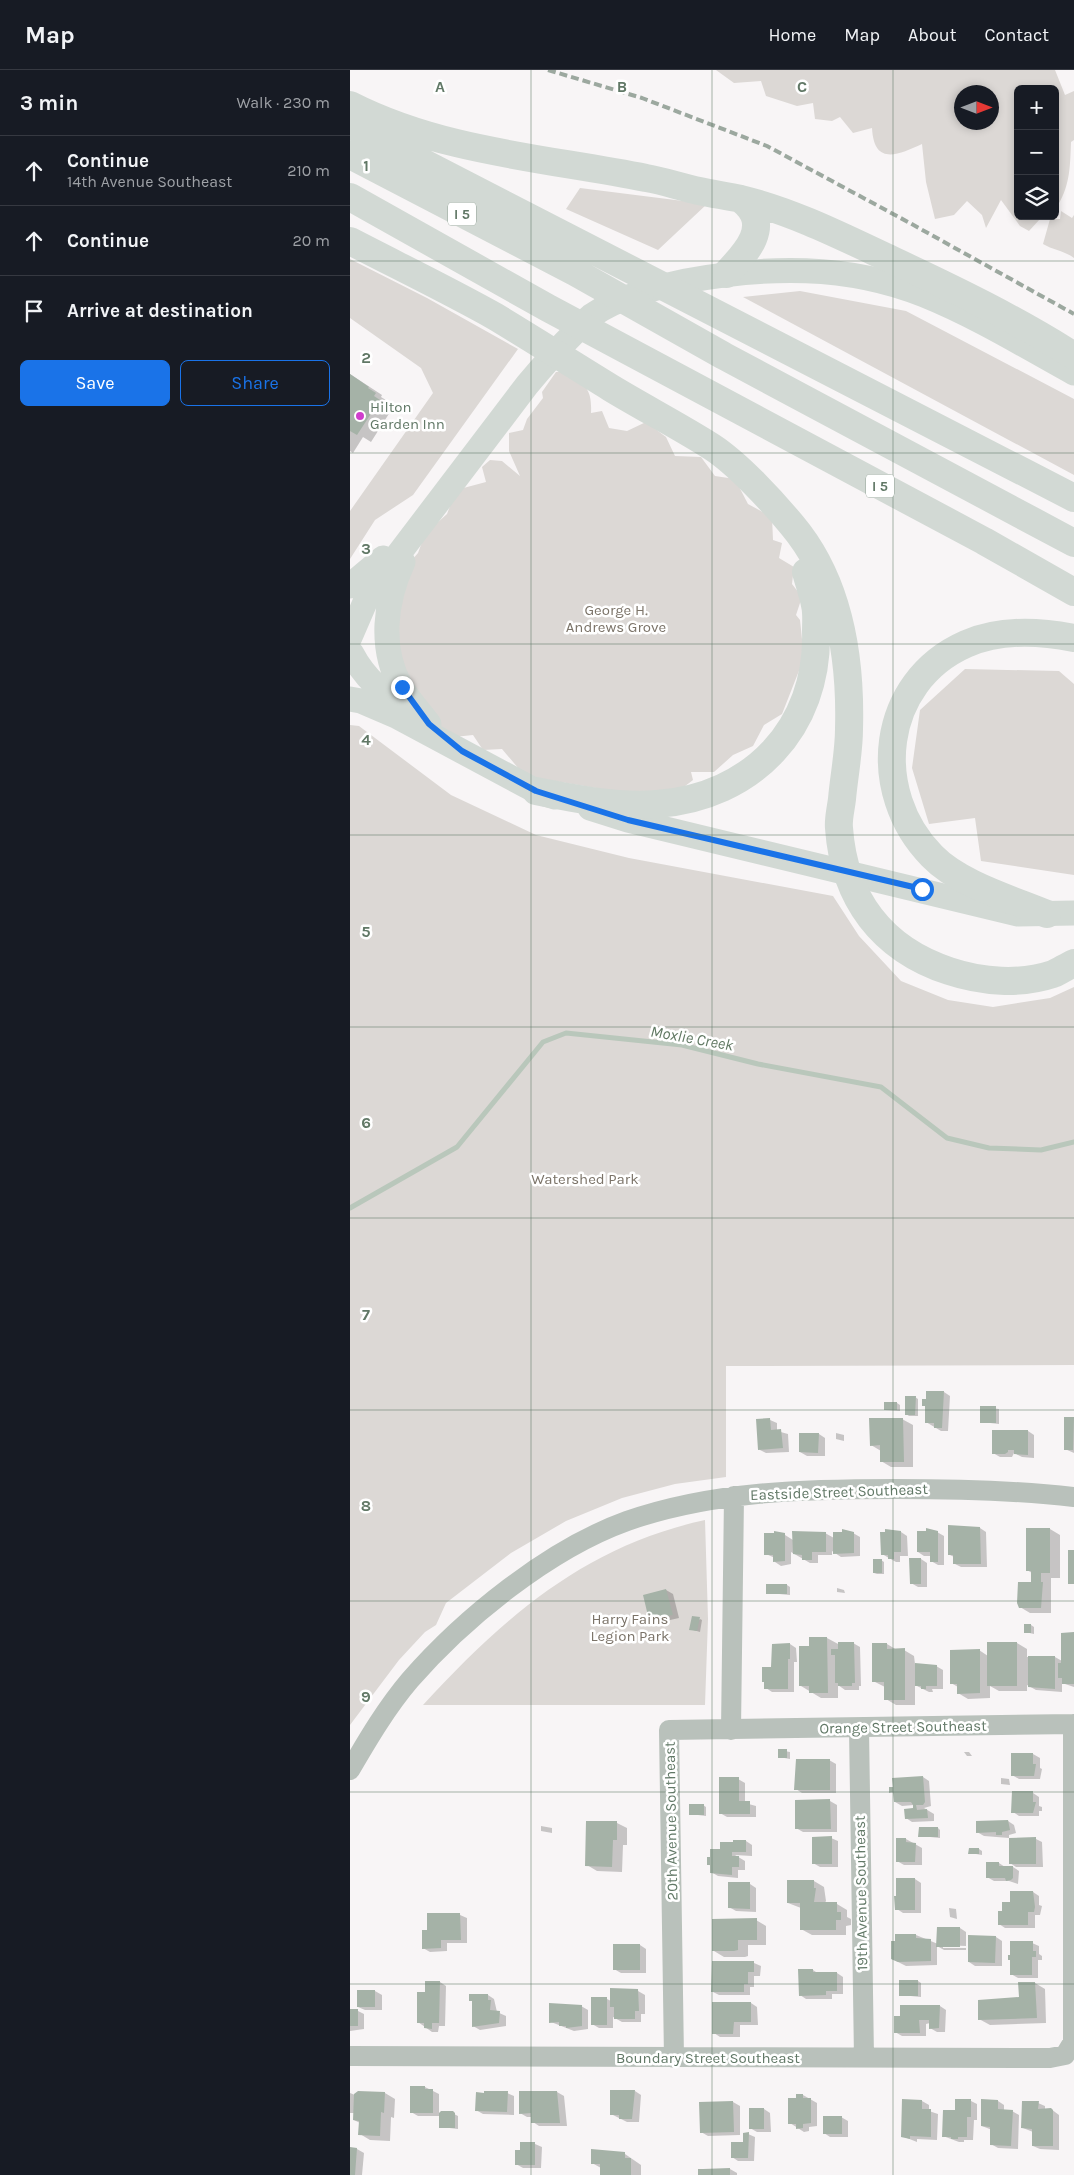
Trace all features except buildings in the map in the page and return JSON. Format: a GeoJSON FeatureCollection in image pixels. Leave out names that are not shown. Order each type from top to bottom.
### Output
{"type":"FeatureCollection","features":[{"type":"Feature","properties":{"kind":"highway"},"geometry":{"type":"LineString","coordinates":[[350,105],[407,129],[449,141],[510,155],[648,178],[701,192],[742,200],[797,217],[947,286],[1074,356]]}},
{"type":"Feature","properties":{"kind":"highway"},"geometry":{"type":"LineString","coordinates":[[350,125],[562,232],[1074,498]]}},
{"type":"Feature","properties":{"kind":"highway","name":"I 5"},"geometry":{"type":"LineString","coordinates":[[350,155],[575,272],[724,356],[1074,543]]}},
{"type":"Feature","properties":{"kind":"highway","name":"I 5"},"geometry":{"type":"LineString","coordinates":[[350,197],[548,308],[984,541],[1074,592]]}},
{"type":"Feature","properties":{"kind":"highway"},"geometry":{"type":"LineString","coordinates":[[726,274],[748,248],[756,228],[755,214],[750,206],[742,200]]}},
{"type":"Feature","properties":{"kind":"highway"},"geometry":{"type":"LineString","coordinates":[[350,241],[493,316],[714,449],[760,490],[793,526],[807,545],[819,566],[840,620],[849,672],[850,703],[849,733],[838,826],[844,862],[856,897],[879,928],[903,951],[924,962],[953,972],[988,980],[1022,980],[1053,974],[1074,963]]}},
{"type":"Feature","properties":{"kind":"highway"},"geometry":{"type":"LineString","coordinates":[[536,791],[576,799],[634,805],[682,800],[716,791],[738,780],[770,755],[787,736],[812,685],[817,645],[815,606],[806,571],[800,558],[760,490]]}},
{"type":"Feature","properties":{"kind":"highway"},"geometry":{"type":"LineString","coordinates":[[1047,914],[971,882],[943,867],[931,856],[906,822],[893,785],[892,756],[895,725],[904,703],[929,670],[946,655],[966,644],[988,637],[1031,632],[1074,638]]}},
{"type":"Feature","properties":{"kind":"main road"},"geometry":{"type":"LineString","coordinates":[[462,751],[368,679],[350,650],[369,593],[527,385],[547,361],[591,316],[628,297],[670,285],[726,274],[802,269],[837,272],[900,286],[962,312],[1074,373]]}},
{"type":"Feature","properties":{"kind":"main road"},"geometry":{"type":"LineString","coordinates":[[350,586],[419,528]]}},
{"type":"Feature","properties":{"kind":"main road"},"geometry":{"type":"LineString","coordinates":[[419,528],[391,591],[387,612],[387,633],[389,653],[398,679],[429,724]]}},
{"type":"Feature","properties":{"kind":"main road"},"geometry":{"type":"LineString","coordinates":[[350,699],[388,712],[536,791],[628,820],[1018,914],[1074,913]]}},
{"type":"Feature","properties":{"kind":"street","name":"Eastside Street Southeast"},"geometry":{"type":"LineString","coordinates":[[350,1770],[367,1740],[410,1681],[447,1642],[484,1609],[539,1567],[580,1542],[626,1522],[679,1506],[734,1496],[785,1491],[940,1489],[1074,1497]]}},
{"type":"Feature","properties":{"kind":"street"},"geometry":{"type":"LineString","coordinates":[[731,1730],[734,1496]]}},
{"type":"Feature","properties":{"kind":"street"},"geometry":{"type":"LineString","coordinates":[[1074,1724],[1074,1938]]}},
{"type":"Feature","properties":{"kind":"street","name":"Orange Street Southeast"},"geometry":{"type":"LineString","coordinates":[[731,1730],[1074,1724]]}},
{"type":"Feature","properties":{"kind":"street","name":"19th Avenue Southeast"},"geometry":{"type":"LineString","coordinates":[[858,1728],[864,2058]]}},
{"type":"Feature","properties":{"kind":"street","name":"20th Avenue Southeast"},"geometry":{"type":"LineString","coordinates":[[674,2058],[669,1730],[731,1730]]}},
{"type":"Feature","properties":{"kind":"street","name":"Boundary Street Southeast"},"geometry":{"type":"LineString","coordinates":[[350,2056],[1050,2058],[1065,2055],[1073,2042],[1074,1938]]}},
{"type":"Feature","properties":{"kind":"green space"},"geometry":{"type":"Polygon","coordinates":[[[716,70],[1055,70],[1065,95],[1074,91],[1074,140],[1071,142],[1069,169],[1064,193],[1059,204],[1059,85],[1014,85],[1014,218],[1001,200],[986,228],[982,215],[967,201],[954,215],[935,219],[926,182],[922,144],[896,154],[882,153],[877,148],[872,128],[853,133],[840,117],[832,121],[815,119],[813,103],[797,106],[766,96],[761,81],[734,83],[716,70]]]}},
{"type":"Feature","properties":{"kind":"green space"},"geometry":{"type":"Polygon","coordinates":[[[580,188],[707,204],[658,250],[566,209],[580,188]]]}},
{"type":"Feature","properties":{"kind":"green space"},"geometry":{"type":"Polygon","coordinates":[[[1061,211],[1072,218],[1074,215],[1074,258],[1043,244],[1050,220],[1060,219],[1061,211]]]}},
{"type":"Feature","properties":{"kind":"green space"},"geometry":{"type":"Polygon","coordinates":[[[1016,220],[1039,220],[1029,231],[1020,226],[1016,220]]]}},
{"type":"Feature","properties":{"kind":"green space"},"geometry":{"type":"Polygon","coordinates":[[[350,259],[427,298],[518,349],[413,495],[375,520],[350,559],[350,511],[433,393],[421,368],[350,318],[350,259]]]}},
{"type":"Feature","properties":{"kind":"green space"},"geometry":{"type":"Polygon","coordinates":[[[800,291],[906,311],[1074,399],[1074,475],[743,297],[800,291]]]}},
{"type":"Feature","properties":{"kind":"green space","name":"George H. Andrews Grove"},"geometry":{"type":"Polygon","coordinates":[[[556,372],[571,372],[581,382],[591,399],[591,413],[602,411],[609,428],[627,431],[646,422],[666,437],[675,456],[701,457],[715,476],[735,479],[748,504],[772,517],[773,540],[782,543],[779,558],[794,567],[792,584],[802,597],[796,615],[800,620],[804,658],[782,714],[764,725],[753,746],[733,755],[714,772],[691,772],[693,780],[667,800],[525,776],[502,749],[483,750],[473,735],[454,737],[440,726],[404,682],[385,591],[418,553],[425,534],[447,514],[456,490],[486,482],[482,467],[490,460],[502,461],[520,476],[509,451],[509,433],[523,430],[527,419],[543,398],[542,392],[556,372]]]}},
{"type":"Feature","properties":{"kind":"green space"},"geometry":{"type":"Polygon","coordinates":[[[965,669],[1059,671],[1074,684],[1074,875],[981,861],[975,818],[929,824],[912,768],[920,710],[965,669]]]}},
{"type":"Feature","properties":{"kind":"green space","name":"Watershed Park"},"geometry":{"type":"Polygon","coordinates":[[[350,725],[359,726],[451,795],[536,835],[629,858],[833,896],[859,936],[901,981],[948,1000],[993,1007],[1050,998],[1074,987],[1074,1365],[726,1366],[726,1477],[675,1484],[622,1498],[566,1521],[511,1553],[446,1603],[436,1625],[425,1632],[399,1660],[350,1725],[350,725]]]}},
{"type":"Feature","properties":{"kind":"green space","name":"Harry Fains Legion Park"},"geometry":{"type":"Polygon","coordinates":[[[705,1520],[708,1619],[705,1705],[423,1705],[484,1643],[549,1589],[584,1567],[622,1548],[662,1532],[705,1520]]]}},
{"type":"Feature","properties":{"kind":"waterway","name":"Moxlie Creek"},"geometry":{"type":"LineString","coordinates":[[350,1208],[457,1147],[543,1042],[566,1033],[682,1045],[758,1064],[881,1087],[947,1138],[989,1148],[1041,1150],[1074,1142]]}},
{"type":"Feature","properties":{"kind":"railway"},"geometry":{"type":"LineString","coordinates":[[548,70],[642,98],[767,146],[1074,314]]}},
{"type":"Feature","properties":{"kind":"place","name":"Hilton Garden Inn"},"geometry":{"type":"Point","coordinates":[360,416]}},
{"type":"Feature","properties":{"kind":"route"},"geometry":{"type":"LineString","coordinates":[[402,687],[429,724],[462,751],[536,791],[628,820],[922,889]]}}]}
